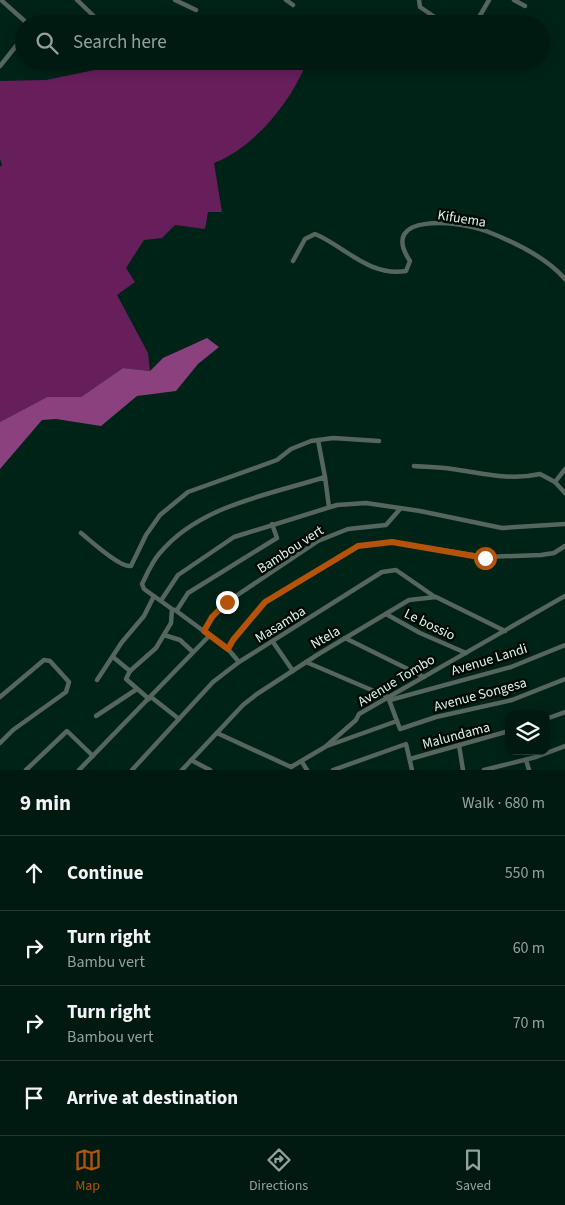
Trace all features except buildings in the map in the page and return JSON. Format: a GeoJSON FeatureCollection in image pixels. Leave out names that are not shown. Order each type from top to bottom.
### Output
{"type":"FeatureCollection","features":[{"type":"Feature","properties":{"kind":"street"},"geometry":{"type":"LineString","coordinates":[[1,0],[18,15]]}},
{"type":"Feature","properties":{"kind":"street"},"geometry":{"type":"LineString","coordinates":[[175,0],[196,10]]}},
{"type":"Feature","properties":{"kind":"street"},"geometry":{"type":"LineString","coordinates":[[286,0],[293,6]]}},
{"type":"Feature","properties":{"kind":"street"},"geometry":{"type":"LineString","coordinates":[[419,0],[420,7],[432,15]]}},
{"type":"Feature","properties":{"kind":"street"},"geometry":{"type":"LineString","coordinates":[[480,15],[489,0]]}},
{"type":"Feature","properties":{"kind":"street"},"geometry":{"type":"LineString","coordinates":[[514,0],[525,6]]}},
{"type":"Feature","properties":{"kind":"street"},"geometry":{"type":"LineString","coordinates":[[80,1],[93,15]]}},
{"type":"Feature","properties":{"kind":"street"},"geometry":{"type":"LineString","coordinates":[[0,66],[15,47]]}},
{"type":"Feature","properties":{"kind":"street","name":"Kifuema"},"geometry":{"type":"LineString","coordinates":[[293,261],[305,239],[315,234],[358,261],[381,270],[406,271],[410,261],[402,248],[401,240],[404,233],[416,225],[443,223],[484,230],[522,248],[560,273],[565,279]]}},
{"type":"Feature","properties":{"kind":"street"},"geometry":{"type":"LineString","coordinates":[[81,533],[118,562],[128,567],[131,566],[146,535],[160,515],[188,492],[278,460],[291,449],[318,440],[333,438],[380,441]]}},
{"type":"Feature","properties":{"kind":"street"},"geometry":{"type":"LineString","coordinates":[[318,440],[329,507]]}},
{"type":"Feature","properties":{"kind":"street"},"geometry":{"type":"LineString","coordinates":[[414,466],[450,469],[504,478],[524,478],[540,474],[555,482],[565,493]]}},
{"type":"Feature","properties":{"kind":"street"},"geometry":{"type":"LineString","coordinates":[[555,482],[565,469]]}},
{"type":"Feature","properties":{"kind":"street"},"geometry":{"type":"LineString","coordinates":[[239,662],[228,649],[162,599],[144,589],[142,584],[154,562],[166,547],[196,522],[248,500],[324,477]]}},
{"type":"Feature","properties":{"kind":"street"},"geometry":{"type":"LineString","coordinates":[[162,599],[178,575],[234,537],[329,507],[359,503],[502,528],[565,524]]}},
{"type":"Feature","properties":{"kind":"street","name":"Bambou vert"},"geometry":{"type":"LineString","coordinates":[[204,631],[212,617],[227,602],[318,541],[348,529],[386,525],[400,509]]}},
{"type":"Feature","properties":{"kind":"street"},"geometry":{"type":"LineString","coordinates":[[179,719],[137,689],[125,677],[152,652],[164,635],[174,609],[188,593],[277,538],[272,524]]}},
{"type":"Feature","properties":{"kind":"street"},"geometry":{"type":"LineString","coordinates":[[228,649],[233,640],[265,602],[358,546],[392,542],[485,558],[554,553],[565,546]]}},
{"type":"Feature","properties":{"kind":"street","name":"Masamba"},"geometry":{"type":"LineString","coordinates":[[132,770],[213,682],[239,662],[386,570],[404,574],[436,597]]}},
{"type":"Feature","properties":{"kind":"street"},"geometry":{"type":"LineString","coordinates":[[97,680],[144,616],[154,596]]}},
{"type":"Feature","properties":{"kind":"street","name":"Avenue Tombo"},"geometry":{"type":"LineString","coordinates":[[302,762],[356,720],[359,714],[565,596]]}},
{"type":"Feature","properties":{"kind":"street"},"geometry":{"type":"LineString","coordinates":[[436,597],[505,631]]}},
{"type":"Feature","properties":{"kind":"street","name":"Ntela"},"geometry":{"type":"LineString","coordinates":[[182,770],[257,694],[409,600],[436,597]]}},
{"type":"Feature","properties":{"kind":"street","name":"Le bossio"},"geometry":{"type":"LineString","coordinates":[[386,614],[420,633],[466,653]]}},
{"type":"Feature","properties":{"kind":"street"},"geometry":{"type":"LineString","coordinates":[[164,635],[180,640],[193,652]]}},
{"type":"Feature","properties":{"kind":"street"},"geometry":{"type":"LineString","coordinates":[[79,770],[210,635]]}},
{"type":"Feature","properties":{"kind":"street"},"geometry":{"type":"LineString","coordinates":[[345,638],[424,676]]}},
{"type":"Feature","properties":{"kind":"street"},"geometry":{"type":"LineString","coordinates":[[273,642],[294,671]]}},
{"type":"Feature","properties":{"kind":"street","name":"Avenue Landi"},"geometry":{"type":"LineString","coordinates":[[389,698],[511,667],[565,645]]}},
{"type":"Feature","properties":{"kind":"street"},"geometry":{"type":"LineString","coordinates":[[113,657],[130,671]]}},
{"type":"Feature","properties":{"kind":"street"},"geometry":{"type":"LineString","coordinates":[[0,697],[44,660],[50,661],[68,682],[66,692],[13,730],[0,743]]}},
{"type":"Feature","properties":{"kind":"street"},"geometry":{"type":"LineString","coordinates":[[306,662],[389,698],[397,721],[325,746]]}},
{"type":"Feature","properties":{"kind":"street","name":"Avenue Songesa"},"geometry":{"type":"LineString","coordinates":[[397,721],[400,729],[436,717],[512,700],[565,679]]}},
{"type":"Feature","properties":{"kind":"street"},"geometry":{"type":"LineString","coordinates":[[96,716],[137,689]]}},
{"type":"Feature","properties":{"kind":"street"},"geometry":{"type":"LineString","coordinates":[[550,718],[565,712]]}},
{"type":"Feature","properties":{"kind":"street"},"geometry":{"type":"LineString","coordinates":[[26,770],[67,731],[93,756]]}},
{"type":"Feature","properties":{"kind":"street","name":"Malundama"},"geometry":{"type":"LineString","coordinates":[[410,759],[505,732]]}},
{"type":"Feature","properties":{"kind":"street"},"geometry":{"type":"LineString","coordinates":[[217,733],[291,767],[302,762],[307,770]]}},
{"type":"Feature","properties":{"kind":"street"},"geometry":{"type":"LineString","coordinates":[[333,770],[406,744],[412,770]]}},
{"type":"Feature","properties":{"kind":"street"},"geometry":{"type":"LineString","coordinates":[[458,745],[464,770]]}},
{"type":"Feature","properties":{"kind":"street"},"geometry":{"type":"LineString","coordinates":[[484,770],[526,760],[565,746]]}},
{"type":"Feature","properties":{"kind":"street"},"geometry":{"type":"LineString","coordinates":[[190,760],[210,770]]}},
{"type":"Feature","properties":{"kind":"street"},"geometry":{"type":"LineString","coordinates":[[526,760],[530,770]]}},
{"type":"Feature","properties":{"kind":"shaded area"},"geometry":{"type":"Polygon","coordinates":[[[95,70],[303,70],[292,92],[270,121],[244,146],[214,163],[222,212],[208,212],[205,229],[175,225],[162,238],[144,240],[126,268],[135,282],[117,295],[148,353],[150,371],[123,368],[81,397],[47,397],[0,422],[0,167],[2,165],[0,159],[0,81],[46,80],[95,70]]]}},
{"type":"Feature","properties":{"kind":"shaded area"},"geometry":{"type":"Polygon","coordinates":[[[207,338],[219,347],[198,364],[176,391],[137,396],[101,426],[56,419],[42,420],[0,469],[0,422],[47,397],[81,397],[123,368],[150,371],[163,358],[207,338]]]}},
{"type":"Feature","properties":{"kind":"route"},"geometry":{"type":"LineString","coordinates":[[227,602],[212,617],[204,631],[228,649],[246,623],[265,602],[358,546],[392,542],[404,543],[485,558]]}}]}
